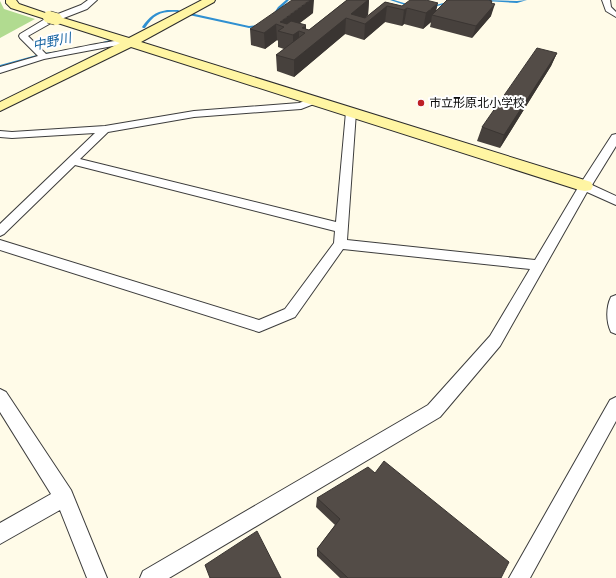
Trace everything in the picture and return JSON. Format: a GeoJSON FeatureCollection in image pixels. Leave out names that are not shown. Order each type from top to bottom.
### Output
{"type":"FeatureCollection","features":[{"type":"Feature","properties":{"kind":"street"},"geometry":{"type":"LineString","coordinates":[[11,0],[11,3],[15,6],[584,186],[616,201]]}},
{"type":"Feature","properties":{"kind":"street"},"geometry":{"type":"LineString","coordinates":[[42,56],[23,36],[48,21],[84,7],[93,0]]}},
{"type":"Feature","properties":{"kind":"street"},"geometry":{"type":"LineString","coordinates":[[0,107],[131,42],[210,0]]}},
{"type":"Feature","properties":{"kind":"street"},"geometry":{"type":"LineString","coordinates":[[606,0],[607,8],[616,15]]}},
{"type":"Feature","properties":{"kind":"street"},"geometry":{"type":"LineString","coordinates":[[0,70],[42,56],[74,52],[114,43],[131,42]]}},
{"type":"Feature","properties":{"kind":"street"},"geometry":{"type":"LineString","coordinates":[[0,134],[12,135],[105,129],[194,114],[301,106],[316,100]]}},
{"type":"Feature","properties":{"kind":"street"},"geometry":{"type":"LineString","coordinates":[[0,245],[259,326],[290,312],[340,244],[351,112]]}},
{"type":"Feature","properties":{"kind":"street"},"geometry":{"type":"LineString","coordinates":[[0,231],[74,161],[105,129]]}},
{"type":"Feature","properties":{"kind":"street"},"geometry":{"type":"LineString","coordinates":[[150,578],[434,411],[495,341],[537,265],[584,186],[612,152],[616,137]]}},
{"type":"Feature","properties":{"kind":"street"},"geometry":{"type":"LineString","coordinates":[[74,161],[342,228]]}},
{"type":"Feature","properties":{"kind":"street"},"geometry":{"type":"LineString","coordinates":[[340,244],[537,265]]}},
{"type":"Feature","properties":{"kind":"street"},"geometry":{"type":"LineString","coordinates":[[616,301],[614,308],[616,328]]}},
{"type":"Feature","properties":{"kind":"street"},"geometry":{"type":"LineString","coordinates":[[0,397],[64,497],[97,578]]}},
{"type":"Feature","properties":{"kind":"street"},"geometry":{"type":"LineString","coordinates":[[519,578],[616,406]]}},
{"type":"Feature","properties":{"kind":"street"},"geometry":{"type":"LineString","coordinates":[[0,534],[64,497]]}},
{"type":"Feature","properties":{"kind":"green space"},"geometry":{"type":"Polygon","coordinates":[[[0,1],[4,9],[35,19],[0,38],[0,1]]]}},
{"type":"Feature","properties":{"kind":"building"},"geometry":{"type":"Polygon","coordinates":[[[292,0],[310,0],[280,22],[287,24],[291,21],[306,25],[302,28],[309,30],[347,0],[368,0],[351,14],[365,18],[385,2],[402,6],[410,0],[426,0],[438,3],[426,13],[407,8],[404,10],[387,6],[365,24],[346,18],[294,60],[276,55],[305,33],[299,31],[293,35],[278,31],[284,27],[276,24],[264,33],[250,29],[292,0]]]}},
{"type":"Feature","properties":{"kind":"building"},"geometry":{"type":"Polygon","coordinates":[[[447,0],[488,0],[495,4],[476,26],[432,15],[447,0]]]}},
{"type":"Feature","properties":{"kind":"building"},"geometry":{"type":"Polygon","coordinates":[[[537,48],[557,53],[504,135],[482,127],[537,48]]]}},
{"type":"Feature","properties":{"kind":"building"},"geometry":{"type":"Polygon","coordinates":[[[384,461],[509,562],[501,578],[348,578],[317,549],[340,519],[317,498],[368,467],[375,473],[384,461]]]}},
{"type":"Feature","properties":{"kind":"building"},"geometry":{"type":"Polygon","coordinates":[[[257,531],[281,578],[210,578],[205,565],[257,531]]]}},
{"type":"Feature","properties":{"kind":"waterway","name":"中野川"},"geometry":{"type":"LineString","coordinates":[[274,16],[279,8],[288,0]]}},
{"type":"Feature","properties":{"kind":"waterway","name":"中野川"},"geometry":{"type":"LineString","coordinates":[[391,0],[412,6]]}},
{"type":"Feature","properties":{"kind":"waterway","name":"中野川"},"geometry":{"type":"LineString","coordinates":[[430,7],[459,0]]}},
{"type":"Feature","properties":{"kind":"waterway","name":"中野川"},"geometry":{"type":"LineString","coordinates":[[486,0],[517,2],[526,0]]}},
{"type":"Feature","properties":{"kind":"waterway","name":"中野川"},"geometry":{"type":"LineString","coordinates":[[144,27],[150,18],[158,13],[178,11]]}},
{"type":"Feature","properties":{"kind":"waterway","name":"中野川"},"geometry":{"type":"LineString","coordinates":[[190,14],[249,27],[260,26]]}},
{"type":"Feature","properties":{"kind":"waterway","name":"中野川"},"geometry":{"type":"LineString","coordinates":[[94,45],[110,41]]}},
{"type":"Feature","properties":{"kind":"waterway","name":"中野川"},"geometry":{"type":"LineString","coordinates":[[0,66],[44,54],[60,52]]}},
{"type":"Feature","properties":{"kind":"place","name":"市立形原北小学校"},"geometry":{"type":"Point","coordinates":[421,103]}}]}
